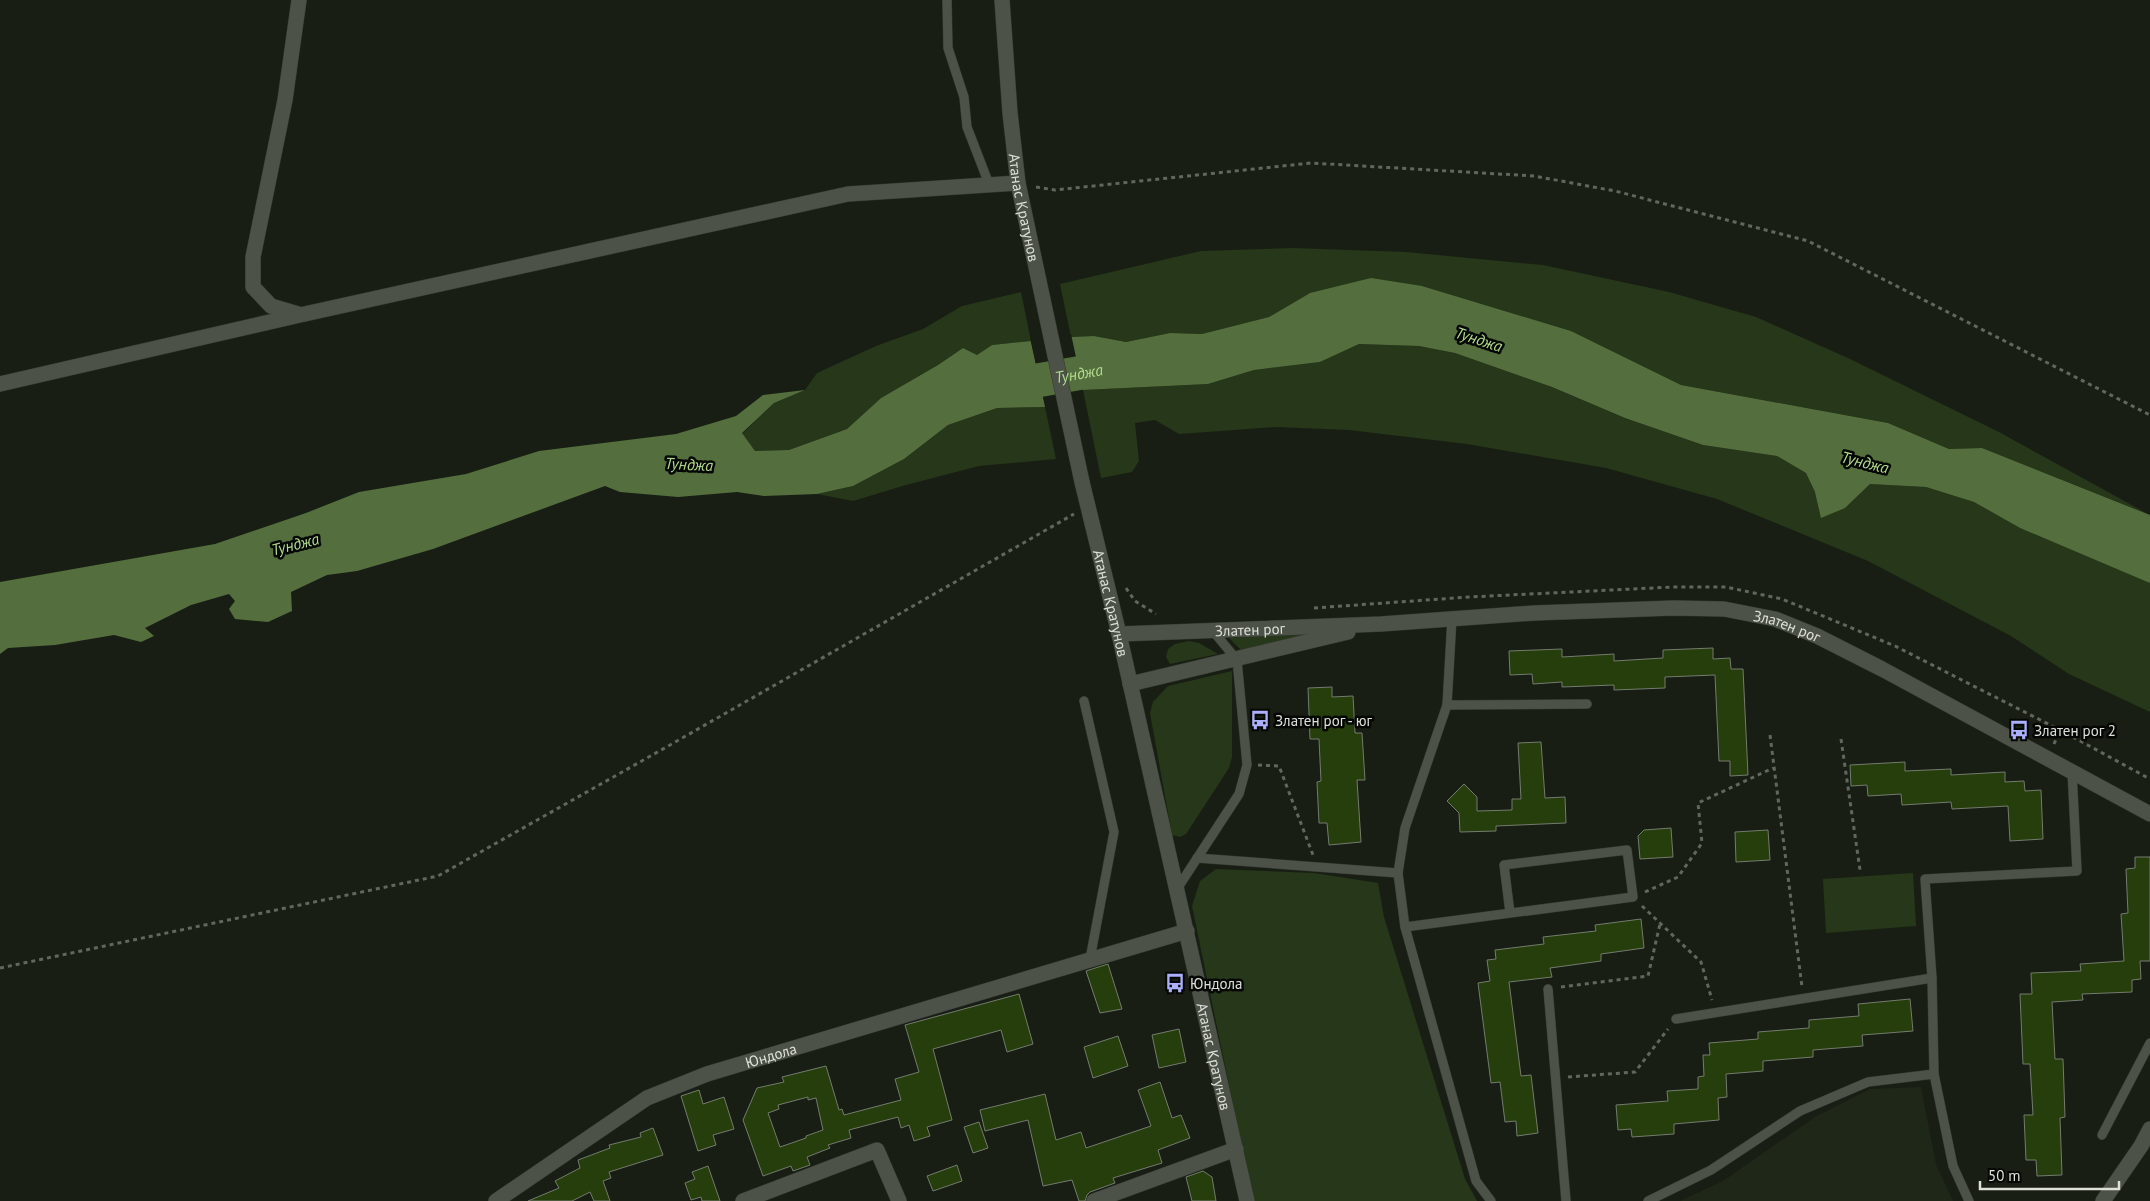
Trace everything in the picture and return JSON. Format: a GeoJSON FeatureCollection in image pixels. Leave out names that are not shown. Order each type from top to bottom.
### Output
{"type":"FeatureCollection","features":[{"type":"Feature","properties":{"kind":"street"},"geometry":{"type":"LineString","coordinates":[[298,0],[285,100],[253,257],[253,287],[271,306],[300,315]]}},
{"type":"Feature","properties":{"kind":"street","name":"Атанас Кратунов"},"geometry":{"type":"LineString","coordinates":[[1002,0],[1009,104],[1018,183],[1082,482],[1119,634],[1247,1201]]}},
{"type":"Feature","properties":{"kind":"street"},"geometry":{"type":"LineString","coordinates":[[0,384],[300,315],[848,194],[1018,183]]}},
{"type":"Feature","properties":{"kind":"street","name":"Златен рог"},"geometry":{"type":"LineString","coordinates":[[1119,634],[1381,624],[1452,618],[1673,608],[1724,609],[1775,619],[1817,636],[1882,669],[2150,814]]}},
{"type":"Feature","properties":{"kind":"street","name":"Златен рог"},"geometry":{"type":"LineString","coordinates":[[1130,684],[1237,660],[1381,624]]}},
{"type":"Feature","properties":{"kind":"street","name":"Юндола"},"geometry":{"type":"LineString","coordinates":[[496,1201],[647,1098],[707,1074],[1186,931]]}},
{"type":"Feature","properties":{"kind":"street"},"geometry":{"type":"LineString","coordinates":[[2103,1201],[2141,1146],[2150,1129]]}},
{"type":"Feature","properties":{"kind":"street"},"geometry":{"type":"LineString","coordinates":[[1094,1201],[1236,1149]]}},
{"type":"Feature","properties":{"kind":"street"},"geometry":{"type":"LineString","coordinates":[[743,1201],[877,1150],[899,1201]]}},
{"type":"Feature","properties":{"kind":"lane"},"geometry":{"type":"LineString","coordinates":[[948,0],[948,48],[964,97],[968,127],[989,184]]}},
{"type":"Feature","properties":{"kind":"lane"},"geometry":{"type":"LineString","coordinates":[[1452,618],[1447,705],[1405,828],[1398,873],[1404,927],[1476,1181],[1492,1201]]}},
{"type":"Feature","properties":{"kind":"lane"},"geometry":{"type":"LineString","coordinates":[[1177,890],[1239,794],[1248,765],[1237,660],[1213,631]]}},
{"type":"Feature","properties":{"kind":"lane"},"geometry":{"type":"LineString","coordinates":[[1084,701],[1114,832],[1090,959]]}},
{"type":"Feature","properties":{"kind":"lane"},"geometry":{"type":"LineString","coordinates":[[1447,705],[1587,704]]}},
{"type":"Feature","properties":{"kind":"lane"},"geometry":{"type":"LineString","coordinates":[[1968,1201],[1953,1166],[1934,1074],[1932,978],[1925,879],[2077,871],[2072,771]]}},
{"type":"Feature","properties":{"kind":"lane"},"geometry":{"type":"LineString","coordinates":[[1404,927],[1633,897],[1627,850],[1504,865],[1510,913]]}},
{"type":"Feature","properties":{"kind":"lane"},"geometry":{"type":"LineString","coordinates":[[1197,858],[1398,873]]}},
{"type":"Feature","properties":{"kind":"lane"},"geometry":{"type":"LineString","coordinates":[[1676,1019],[1932,978]]}},
{"type":"Feature","properties":{"kind":"lane"},"geometry":{"type":"LineString","coordinates":[[1548,989],[1566,1201]]}},
{"type":"Feature","properties":{"kind":"lane"},"geometry":{"type":"LineString","coordinates":[[2102,1135],[2150,1044]]}},
{"type":"Feature","properties":{"kind":"lane"},"geometry":{"type":"LineString","coordinates":[[1648,1201],[1711,1170],[1800,1111],[1868,1082],[1934,1074]]}},
{"type":"Feature","properties":{"kind":"path"},"geometry":{"type":"LineString","coordinates":[[1018,183],[1055,190],[1311,162],[1534,176],[1614,191],[1808,241],[2150,415]]}},
{"type":"Feature","properties":{"kind":"path"},"geometry":{"type":"LineString","coordinates":[[0,968],[438,876],[1088,506]]}},
{"type":"Feature","properties":{"kind":"path"},"geometry":{"type":"LineString","coordinates":[[1770,735],[1804,998]]}},
{"type":"Feature","properties":{"kind":"path"},"geometry":{"type":"LineString","coordinates":[[1841,739],[1860,870]]}},
{"type":"Feature","properties":{"kind":"path"},"geometry":{"type":"LineString","coordinates":[[1248,765],[1279,766],[1318,867]]}},
{"type":"Feature","properties":{"kind":"path"},"geometry":{"type":"LineString","coordinates":[[1716,1012],[1701,962],[1633,897],[1678,877],[1702,843],[1698,803],[1774,768]]}},
{"type":"Feature","properties":{"kind":"path"},"geometry":{"type":"LineString","coordinates":[[1548,989],[1648,976],[1660,924]]}},
{"type":"Feature","properties":{"kind":"path"},"geometry":{"type":"LineString","coordinates":[[1555,1077],[1635,1072],[1676,1019]]}},
{"type":"Feature","properties":{"kind":"shaded area"},"geometry":{"type":"Polygon","coordinates":[[[1293,248],[1406,252],[1543,265],[1669,292],[1756,317],[1850,359],[1999,432],[2148,514],[1982,448],[1949,449],[1888,423],[1681,385],[1571,331],[1422,286],[1310,293],[1269,317],[1202,334],[1170,333],[1126,342],[1094,336],[1071,337],[1060,284],[1201,251],[1293,248]]]}},
{"type":"Feature","properties":{"kind":"shaded area"},"geometry":{"type":"Polygon","coordinates":[[[1021,292],[1031,341],[992,345],[977,355],[963,348],[881,398],[847,429],[789,450],[755,451],[742,434],[774,403],[805,390],[817,373],[876,346],[923,329],[962,306],[1021,292]]]}},
{"type":"Feature","properties":{"kind":"shaded area"},"geometry":{"type":"Polygon","coordinates":[[[1359,344],[1419,346],[1455,353],[1552,387],[1625,418],[1703,445],[1777,456],[1806,473],[1815,492],[1845,508],[1870,484],[1926,487],[1974,502],[2020,528],[2146,580],[2150,583],[2150,712],[2069,674],[2011,636],[1868,561],[1717,499],[1606,468],[1467,444],[1349,430],[1277,427],[1179,434],[1155,420],[1135,423],[1139,461],[1132,472],[1101,478],[1083,390],[1208,384],[1254,370],[1320,362],[1359,344]]]}},
{"type":"Feature","properties":{"kind":"shaded area"},"geometry":{"type":"Polygon","coordinates":[[[1045,407],[1056,459],[979,466],[853,501],[817,494],[853,486],[904,459],[948,425],[997,408],[1045,407]]]}},
{"type":"Feature","properties":{"kind":"shaded area"},"geometry":{"type":"Polygon","coordinates":[[[1328,632],[1242,651],[1229,638],[1328,632]]]}},
{"type":"Feature","properties":{"kind":"shaded area"},"geometry":{"type":"Polygon","coordinates":[[[1189,641],[1199,643],[1218,654],[1170,664],[1166,657],[1168,649],[1175,644],[1189,641]]]}},
{"type":"Feature","properties":{"kind":"shaded area"},"geometry":{"type":"Polygon","coordinates":[[[1232,671],[1232,757],[1229,768],[1186,834],[1180,837],[1172,835],[1150,713],[1153,702],[1168,686],[1232,671]]]}},
{"type":"Feature","properties":{"kind":"shaded area"},"geometry":{"type":"Polygon","coordinates":[[[1216,869],[1314,873],[1378,883],[1384,917],[1465,1179],[1477,1201],[1253,1201],[1192,906],[1200,881],[1216,869]]]}},
{"type":"Feature","properties":{"kind":"shaded area"},"geometry":{"type":"Polygon","coordinates":[[[1913,873],[1916,926],[1826,933],[1823,879],[1913,873]]]}},
{"type":"Feature","properties":{"kind":"shaded area"},"geometry":{"type":"Polygon","coordinates":[[[1921,1087],[1936,1164],[1953,1201],[1680,1201],[1723,1181],[1815,1117],[1870,1089],[1921,1087]]]}},
{"type":"Feature","properties":{"kind":"water"},"geometry":{"type":"Polygon","coordinates":[[[1371,278],[1422,286],[1571,331],[1681,385],[1888,423],[1949,449],[1982,448],[2150,515],[2150,583],[2020,528],[1974,502],[1926,487],[1870,484],[1845,508],[1821,518],[1815,492],[1806,473],[1777,456],[1703,445],[1625,418],[1552,387],[1455,353],[1419,346],[1359,344],[1320,362],[1254,370],[1208,384],[1083,390],[1071,337],[1094,336],[1126,342],[1170,333],[1202,334],[1269,317],[1310,293],[1371,278]]]}},
{"type":"Feature","properties":{"kind":"water"},"geometry":{"type":"Polygon","coordinates":[[[1031,341],[1045,407],[997,408],[948,425],[904,459],[853,486],[817,494],[764,496],[737,492],[678,497],[620,492],[605,486],[433,549],[357,571],[327,575],[291,592],[292,611],[268,622],[235,619],[229,609],[235,601],[229,594],[191,605],[145,628],[154,636],[141,642],[114,635],[55,645],[8,648],[0,654],[0,582],[215,544],[306,513],[359,492],[466,474],[539,451],[676,434],[736,416],[763,395],[805,390],[774,403],[742,433],[755,451],[789,450],[847,429],[881,398],[963,348],[977,355],[992,345],[1031,341]]]}},
{"type":"Feature","properties":{"kind":"pier"},"geometry":{"type":"Polygon","coordinates":[[[1071,334],[1083,392],[1080,391],[1069,337],[1071,334]]]}},
{"type":"Feature","properties":{"kind":"pier"},"geometry":{"type":"Polygon","coordinates":[[[1030,338],[1033,340],[1048,406],[1046,409],[1030,338]]]}},
{"type":"Feature","properties":{"kind":"building"},"geometry":{"type":"Polygon","coordinates":[[[1713,648],[1713,659],[1730,658],[1731,669],[1743,669],[1748,775],[1730,776],[1730,761],[1719,761],[1715,675],[1665,677],[1665,688],[1614,690],[1614,685],[1562,687],[1562,682],[1533,684],[1532,674],[1510,675],[1509,651],[1562,649],[1562,657],[1614,654],[1614,661],[1663,658],[1663,650],[1713,648]]]}},
{"type":"Feature","properties":{"kind":"building"},"geometry":{"type":"Polygon","coordinates":[[[1332,687],[1332,697],[1353,696],[1355,733],[1362,733],[1365,780],[1357,780],[1361,842],[1329,845],[1327,823],[1319,823],[1317,782],[1321,781],[1319,739],[1310,739],[1308,688],[1332,687]]]}},
{"type":"Feature","properties":{"kind":"building"},"geometry":{"type":"Polygon","coordinates":[[[1541,742],[1545,798],[1565,797],[1566,823],[1496,826],[1496,831],[1460,832],[1459,813],[1447,801],[1464,784],[1477,797],[1477,811],[1512,810],[1512,799],[1521,799],[1518,743],[1541,742]]]}},
{"type":"Feature","properties":{"kind":"building"},"geometry":{"type":"Polygon","coordinates":[[[1905,762],[1905,771],[1951,769],[1951,775],[2005,772],[2005,782],[2024,781],[2025,791],[2041,790],[2043,839],[2010,841],[2008,806],[1952,809],[1951,802],[1902,805],[1901,794],[1868,796],[1867,785],[1851,786],[1850,765],[1905,762]]]}},
{"type":"Feature","properties":{"kind":"building"},"geometry":{"type":"Polygon","coordinates":[[[1671,828],[1673,857],[1640,859],[1638,836],[1644,830],[1671,828]]]}},
{"type":"Feature","properties":{"kind":"building"},"geometry":{"type":"Polygon","coordinates":[[[1768,830],[1770,860],[1736,862],[1735,832],[1768,830]]]}},
{"type":"Feature","properties":{"kind":"building"},"geometry":{"type":"Polygon","coordinates":[[[2135,857],[2150,857],[2150,961],[2140,961],[2141,979],[2132,980],[2132,992],[2082,994],[2083,1000],[2052,1002],[2055,1059],[2063,1059],[2065,1117],[2060,1118],[2062,1175],[2037,1176],[2036,1160],[2026,1160],[2024,1115],[2033,1115],[2030,1064],[2023,1064],[2020,994],[2032,994],[2031,973],[2081,971],[2080,964],[2124,961],[2121,914],[2128,913],[2126,869],[2135,868],[2135,857]]]}},
{"type":"Feature","properties":{"kind":"building"},"geometry":{"type":"Polygon","coordinates":[[[1641,919],[1644,948],[1601,954],[1601,961],[1550,968],[1552,977],[1509,982],[1521,1076],[1531,1075],[1538,1133],[1517,1136],[1516,1121],[1505,1122],[1500,1082],[1491,1083],[1478,983],[1490,981],[1487,960],[1496,959],[1495,950],[1544,944],[1543,937],[1596,931],[1595,925],[1641,919]]]}},
{"type":"Feature","properties":{"kind":"building"},"geometry":{"type":"Polygon","coordinates":[[[1108,964],[1122,1009],[1100,1013],[1086,971],[1108,964]]]}},
{"type":"Feature","properties":{"kind":"building"},"geometry":{"type":"Polygon","coordinates":[[[1019,994],[1033,1044],[1007,1052],[1001,1030],[933,1049],[952,1120],[927,1127],[930,1136],[914,1141],[909,1125],[901,1128],[898,1117],[849,1130],[851,1138],[828,1145],[830,1148],[807,1157],[810,1165],[793,1171],[791,1166],[763,1176],[743,1120],[757,1088],[784,1082],[782,1077],[826,1066],[839,1110],[842,1109],[844,1115],[901,1100],[895,1079],[919,1072],[905,1025],[1019,994]],[[808,1097],[778,1105],[779,1109],[768,1113],[780,1147],[823,1130],[816,1098],[808,1100],[808,1097]]]}},
{"type":"Feature","properties":{"kind":"building"},"geometry":{"type":"Polygon","coordinates":[[[1910,999],[1913,1031],[1862,1035],[1863,1046],[1813,1050],[1813,1057],[1763,1061],[1763,1071],[1726,1074],[1727,1097],[1718,1098],[1719,1120],[1674,1124],[1674,1134],[1632,1137],[1631,1129],[1618,1130],[1616,1105],[1668,1101],[1667,1091],[1698,1089],[1698,1077],[1704,1076],[1703,1055],[1710,1055],[1709,1043],[1758,1039],[1758,1032],[1809,1028],[1809,1020],[1859,1016],[1858,1004],[1910,999]]]}},
{"type":"Feature","properties":{"kind":"building"},"geometry":{"type":"Polygon","coordinates":[[[1179,1029],[1186,1062],[1159,1068],[1152,1035],[1179,1029]]]}},
{"type":"Feature","properties":{"kind":"building"},"geometry":{"type":"Polygon","coordinates":[[[1118,1036],[1128,1066],[1093,1078],[1084,1047],[1118,1036]]]}},
{"type":"Feature","properties":{"kind":"building"},"geometry":{"type":"Polygon","coordinates":[[[1160,1082],[1172,1118],[1181,1115],[1190,1138],[1158,1150],[1162,1163],[1113,1178],[1115,1183],[1090,1192],[1085,1201],[1079,1201],[1072,1180],[1043,1186],[1028,1120],[985,1131],[980,1110],[1045,1094],[1056,1140],[1081,1132],[1086,1148],[1151,1126],[1138,1090],[1160,1082]]]}},
{"type":"Feature","properties":{"kind":"building"},"geometry":{"type":"Polygon","coordinates":[[[699,1090],[703,1104],[724,1097],[734,1129],[713,1135],[716,1145],[698,1151],[681,1096],[699,1090]]]}},
{"type":"Feature","properties":{"kind":"building"},"geometry":{"type":"Polygon","coordinates":[[[979,1122],[988,1148],[973,1153],[964,1127],[979,1122]]]}},
{"type":"Feature","properties":{"kind":"building"},"geometry":{"type":"Polygon","coordinates":[[[653,1128],[663,1155],[609,1172],[611,1178],[603,1181],[610,1201],[594,1201],[590,1192],[572,1201],[528,1201],[559,1188],[555,1181],[580,1168],[578,1160],[610,1148],[609,1145],[641,1137],[640,1133],[653,1128]]]}},
{"type":"Feature","properties":{"kind":"building"},"geometry":{"type":"Polygon","coordinates":[[[957,1165],[962,1181],[933,1191],[927,1176],[957,1165]]]}},
{"type":"Feature","properties":{"kind":"building"},"geometry":{"type":"Polygon","coordinates":[[[708,1166],[720,1201],[702,1201],[701,1197],[691,1200],[685,1183],[695,1179],[692,1172],[708,1166]]]}},
{"type":"Feature","properties":{"kind":"building"},"geometry":{"type":"Polygon","coordinates":[[[1203,1171],[1212,1177],[1216,1201],[1192,1201],[1186,1177],[1203,1171]]]}},
{"type":"Feature","properties":{"kind":"waterway","name":"Тунджа"},"geometry":{"type":"LineString","coordinates":[[995,388],[1125,365]]}},
{"type":"Feature","properties":{"kind":"place","name":"Златен рог - юг"},"geometry":{"type":"Point","coordinates":[1260,720]}},
{"type":"Feature","properties":{"kind":"place","name":"Златен рог 2"},"geometry":{"type":"Point","coordinates":[2019,730]}},
{"type":"Feature","properties":{"kind":"place","name":"Юндола"},"geometry":{"type":"Point","coordinates":[1175,983]}}]}
